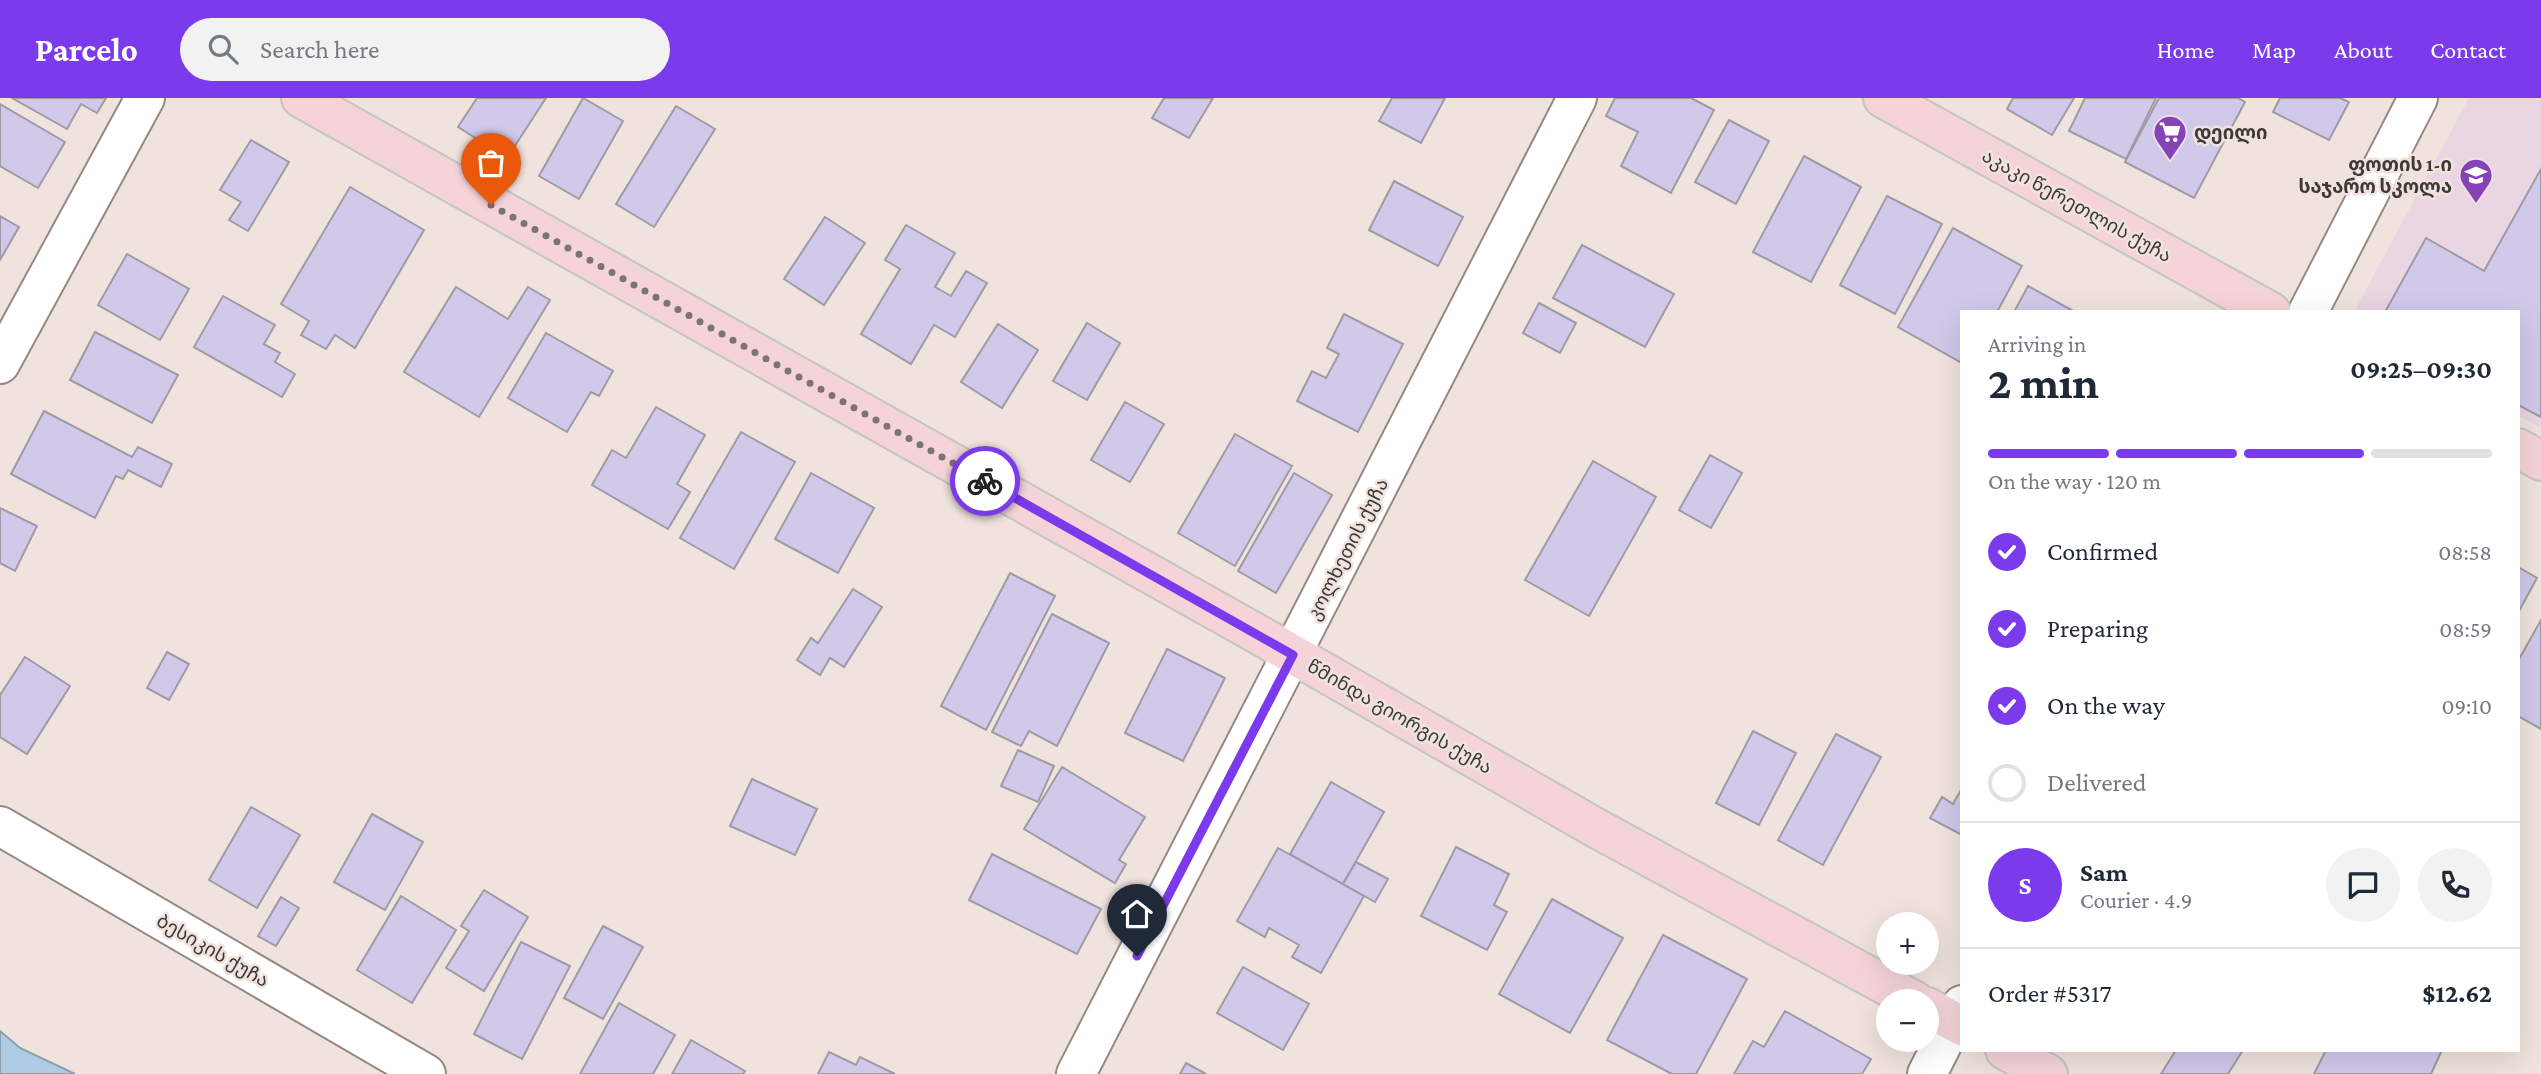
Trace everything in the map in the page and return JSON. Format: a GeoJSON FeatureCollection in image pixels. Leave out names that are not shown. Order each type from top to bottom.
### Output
{"type":"FeatureCollection","features":[{"type":"Feature","properties":{"kind":"main road","name":"წმინდა გიორგის ქუჩა"},"geometry":{"type":"LineString","coordinates":[[301,98],[1596,828],[1893,989]]}},
{"type":"Feature","properties":{"kind":"main road","name":"აკაკი წერეთლის ქუჩა"},"geometry":{"type":"LineString","coordinates":[[1883,98],[2266,310]]}},
{"type":"Feature","properties":{"kind":"main road"},"geometry":{"type":"LineString","coordinates":[[2520,450],[2541,461]]}},
{"type":"Feature","properties":{"kind":"main road"},"geometry":{"type":"LineString","coordinates":[[2009,1052],[2048,1074]]}},
{"type":"Feature","properties":{"kind":"street"},"geometry":{"type":"LineString","coordinates":[[0,364],[145,98]]}},
{"type":"Feature","properties":{"kind":"street","name":"კოლხეთის ქუჩა"},"geometry":{"type":"LineString","coordinates":[[1076,1074],[1577,98]]}},
{"type":"Feature","properties":{"kind":"street"},"geometry":{"type":"LineString","coordinates":[[2309,310],[2418,98]]}},
{"type":"Feature","properties":{"kind":"street","name":"ბესიკის ქუჩა"},"geometry":{"type":"LineString","coordinates":[[0,826],[426,1074]]}},
{"type":"Feature","properties":{"kind":"street"},"geometry":{"type":"LineString","coordinates":[[1927,1074],[1951,1015]]}},
{"type":"Feature","properties":{"kind":"shaded area","name":"ფოთის 1-ი საჯარო სკოლა"},"geometry":{"type":"Polygon","coordinates":[[[2469,98],[2541,98],[2541,428],[2520,417],[2520,310],[2355,310],[2469,98]]]}},
{"type":"Feature","properties":{"kind":"water"},"geometry":{"type":"Polygon","coordinates":[[[0,1031],[20,1048],[75,1074],[0,1074],[0,1031]]]}},
{"type":"Feature","properties":{"kind":"building"},"geometry":{"type":"Polygon","coordinates":[[[12,98],[106,98],[97,113],[81,104],[67,129],[12,98]]]}},
{"type":"Feature","properties":{"kind":"building"},"geometry":{"type":"Polygon","coordinates":[[[477,98],[546,98],[507,158],[458,127],[477,98]]]}},
{"type":"Feature","properties":{"kind":"building"},"geometry":{"type":"Polygon","coordinates":[[[583,98],[623,121],[579,199],[539,176],[583,98]]]}},
{"type":"Feature","properties":{"kind":"building"},"geometry":{"type":"Polygon","coordinates":[[[1164,98],[1213,98],[1189,138],[1152,118],[1164,98]]]}},
{"type":"Feature","properties":{"kind":"building"},"geometry":{"type":"Polygon","coordinates":[[[1392,98],[1445,98],[1421,143],[1379,121],[1392,98]]]}},
{"type":"Feature","properties":{"kind":"building"},"geometry":{"type":"Polygon","coordinates":[[[1615,98],[1691,98],[1714,110],[1671,193],[1621,166],[1638,132],[1606,116],[1615,98]]]}},
{"type":"Feature","properties":{"kind":"building"},"geometry":{"type":"Polygon","coordinates":[[[2013,98],[2074,98],[2052,135],[2007,109],[2013,98]]]}},
{"type":"Feature","properties":{"kind":"building"},"geometry":{"type":"Polygon","coordinates":[[[2085,98],[2156,98],[2126,159],[2069,131],[2085,98]]]}},
{"type":"Feature","properties":{"kind":"building"},"geometry":{"type":"Polygon","coordinates":[[[2159,98],[2238,98],[2245,102],[2194,198],[2125,162],[2159,98]]]}},
{"type":"Feature","properties":{"kind":"building"},"geometry":{"type":"Polygon","coordinates":[[[2280,98],[2340,98],[2349,102],[2329,140],[2273,112],[2280,98]]]}},
{"type":"Feature","properties":{"kind":"building"},"geometry":{"type":"Polygon","coordinates":[[[0,104],[65,142],[38,188],[0,166],[0,104]]]}},
{"type":"Feature","properties":{"kind":"building"},"geometry":{"type":"Polygon","coordinates":[[[676,106],[715,129],[654,227],[616,204],[676,106]]]}},
{"type":"Feature","properties":{"kind":"building"},"geometry":{"type":"Polygon","coordinates":[[[1729,120],[1769,141],[1736,204],[1695,182],[1729,120]]]}},
{"type":"Feature","properties":{"kind":"building"},"geometry":{"type":"Polygon","coordinates":[[[251,140],[289,162],[248,231],[229,220],[241,202],[220,190],[251,140]]]}},
{"type":"Feature","properties":{"kind":"building"},"geometry":{"type":"Polygon","coordinates":[[[1804,156],[1861,187],[1811,282],[1753,252],[1804,156]]]}},
{"type":"Feature","properties":{"kind":"building"},"geometry":{"type":"Polygon","coordinates":[[[2541,169],[2541,417],[2520,406],[2520,310],[2386,310],[2426,238],[2484,271],[2541,169]]]}},
{"type":"Feature","properties":{"kind":"building"},"geometry":{"type":"Polygon","coordinates":[[[1394,181],[1463,217],[1438,266],[1369,230],[1394,181]]]}},
{"type":"Feature","properties":{"kind":"building"},"geometry":{"type":"Polygon","coordinates":[[[350,187],[424,230],[355,348],[335,335],[326,349],[301,335],[309,321],[281,304],[350,187]]]}},
{"type":"Feature","properties":{"kind":"building"},"geometry":{"type":"Polygon","coordinates":[[[1887,196],[1942,224],[1895,314],[1840,285],[1887,196]]]}},
{"type":"Feature","properties":{"kind":"building"},"geometry":{"type":"Polygon","coordinates":[[[0,216],[19,227],[0,260],[0,216]]]}},
{"type":"Feature","properties":{"kind":"building"},"geometry":{"type":"Polygon","coordinates":[[[825,217],[865,243],[824,305],[784,279],[825,217]]]}},
{"type":"Feature","properties":{"kind":"building"},"geometry":{"type":"Polygon","coordinates":[[[906,225],[955,253],[935,287],[951,296],[966,271],[987,283],[955,337],[934,325],[911,364],[861,334],[900,269],[885,260],[906,225]]]}},
{"type":"Feature","properties":{"kind":"building"},"geometry":{"type":"Polygon","coordinates":[[[1953,228],[2022,266],[1998,310],[1960,310],[1960,362],[1898,327],[1953,228]]]}},
{"type":"Feature","properties":{"kind":"building"},"geometry":{"type":"Polygon","coordinates":[[[1582,245],[1674,294],[1645,347],[1553,298],[1582,245]]]}},
{"type":"Feature","properties":{"kind":"building"},"geometry":{"type":"Polygon","coordinates":[[[127,254],[189,289],[160,340],[98,305],[127,254]]]}},
{"type":"Feature","properties":{"kind":"building"},"geometry":{"type":"Polygon","coordinates":[[[2028,286],[2071,310],[2015,310],[2028,286]]]}},
{"type":"Feature","properties":{"kind":"building"},"geometry":{"type":"Polygon","coordinates":[[[456,287],[508,319],[528,287],[550,300],[479,417],[404,372],[456,287]]]}},
{"type":"Feature","properties":{"kind":"building"},"geometry":{"type":"Polygon","coordinates":[[[223,296],[275,325],[264,344],[280,353],[275,362],[295,374],[282,397],[194,347],[223,296]]]}},
{"type":"Feature","properties":{"kind":"building"},"geometry":{"type":"Polygon","coordinates":[[[1539,303],[1576,323],[1560,353],[1523,333],[1539,303]]]}},
{"type":"Feature","properties":{"kind":"building"},"geometry":{"type":"Polygon","coordinates":[[[1344,314],[1403,344],[1358,432],[1297,401],[1312,371],[1326,378],[1339,354],[1327,348],[1344,314]]]}},
{"type":"Feature","properties":{"kind":"building"},"geometry":{"type":"Polygon","coordinates":[[[1087,323],[1120,343],[1087,400],[1053,381],[1087,323]]]}},
{"type":"Feature","properties":{"kind":"building"},"geometry":{"type":"Polygon","coordinates":[[[998,324],[1038,350],[1002,408],[961,382],[998,324]]]}},
{"type":"Feature","properties":{"kind":"building"},"geometry":{"type":"Polygon","coordinates":[[[95,332],[178,375],[152,423],[70,380],[95,332]]]}},
{"type":"Feature","properties":{"kind":"building"},"geometry":{"type":"Polygon","coordinates":[[[546,333],[613,371],[599,396],[591,392],[567,432],[508,398],[546,333]]]}},
{"type":"Feature","properties":{"kind":"building"},"geometry":{"type":"Polygon","coordinates":[[[1125,402],[1164,424],[1130,482],[1091,460],[1125,402]]]}},
{"type":"Feature","properties":{"kind":"building"},"geometry":{"type":"Polygon","coordinates":[[[656,407],[705,435],[677,484],[690,492],[668,529],[592,485],[612,450],[626,458],[656,407]]]}},
{"type":"Feature","properties":{"kind":"building"},"geometry":{"type":"Polygon","coordinates":[[[44,411],[132,457],[138,447],[172,464],[161,487],[128,470],[123,479],[116,476],[95,518],[11,474],[44,411]]]}},
{"type":"Feature","properties":{"kind":"building"},"geometry":{"type":"Polygon","coordinates":[[[741,432],[795,462],[734,569],[680,538],[741,432]]]}},
{"type":"Feature","properties":{"kind":"building"},"geometry":{"type":"Polygon","coordinates":[[[1235,434],[1292,466],[1235,566],[1178,533],[1235,434]]]}},
{"type":"Feature","properties":{"kind":"building"},"geometry":{"type":"Polygon","coordinates":[[[1710,455],[1742,473],[1711,528],[1679,510],[1710,455]]]}},
{"type":"Feature","properties":{"kind":"building"},"geometry":{"type":"Polygon","coordinates":[[[1593,461],[1656,497],[1589,616],[1525,580],[1593,461]]]}},
{"type":"Feature","properties":{"kind":"building"},"geometry":{"type":"Polygon","coordinates":[[[811,473],[874,508],[838,573],[775,539],[811,473]]]}},
{"type":"Feature","properties":{"kind":"building"},"geometry":{"type":"Polygon","coordinates":[[[1294,473],[1332,495],[1276,593],[1238,571],[1294,473]]]}},
{"type":"Feature","properties":{"kind":"building"},"geometry":{"type":"Polygon","coordinates":[[[0,508],[37,526],[15,571],[0,563],[0,508]]]}},
{"type":"Feature","properties":{"kind":"building"},"geometry":{"type":"Polygon","coordinates":[[[2520,568],[2537,578],[2520,609],[2520,568]]]}},
{"type":"Feature","properties":{"kind":"building"},"geometry":{"type":"Polygon","coordinates":[[[1010,573],[1055,596],[986,730],[941,706],[1010,573]]]}},
{"type":"Feature","properties":{"kind":"building"},"geometry":{"type":"Polygon","coordinates":[[[853,589],[882,607],[844,667],[830,658],[820,675],[797,660],[811,638],[818,643],[853,589]]]}},
{"type":"Feature","properties":{"kind":"building"},"geometry":{"type":"Polygon","coordinates":[[[1052,614],[1109,643],[1057,746],[1029,731],[1021,746],[992,732],[1052,614]]]}},
{"type":"Feature","properties":{"kind":"building"},"geometry":{"type":"Polygon","coordinates":[[[2541,620],[2541,729],[2520,717],[2520,657],[2541,620]]]}},
{"type":"Feature","properties":{"kind":"building"},"geometry":{"type":"Polygon","coordinates":[[[1167,649],[1225,678],[1183,761],[1125,733],[1167,649]]]}},
{"type":"Feature","properties":{"kind":"building"},"geometry":{"type":"Polygon","coordinates":[[[167,652],[189,664],[169,700],[147,688],[167,652]]]}},
{"type":"Feature","properties":{"kind":"building"},"geometry":{"type":"Polygon","coordinates":[[[25,657],[70,686],[27,754],[0,737],[0,695],[25,657]]]}},
{"type":"Feature","properties":{"kind":"building"},"geometry":{"type":"Polygon","coordinates":[[[1753,731],[1796,753],[1759,825],[1716,803],[1753,731]]]}},
{"type":"Feature","properties":{"kind":"building"},"geometry":{"type":"Polygon","coordinates":[[[1836,734],[1881,757],[1823,865],[1778,840],[1836,734]]]}},
{"type":"Feature","properties":{"kind":"building"},"geometry":{"type":"Polygon","coordinates":[[[1018,750],[1054,766],[1038,802],[1001,786],[1018,750]]]}},
{"type":"Feature","properties":{"kind":"building"},"geometry":{"type":"Polygon","coordinates":[[[1062,767],[1145,817],[1119,860],[1126,864],[1115,883],[1024,829],[1062,767]]]}},
{"type":"Feature","properties":{"kind":"building"},"geometry":{"type":"Polygon","coordinates":[[[752,779],[817,809],[795,855],[730,826],[752,779]]]}},
{"type":"Feature","properties":{"kind":"building"},"geometry":{"type":"Polygon","coordinates":[[[1331,782],[1384,812],[1343,884],[1290,854],[1331,782]]]}},
{"type":"Feature","properties":{"kind":"building"},"geometry":{"type":"Polygon","coordinates":[[[1960,792],[1960,834],[1930,818],[1942,797],[1953,804],[1960,792]]]}},
{"type":"Feature","properties":{"kind":"building"},"geometry":{"type":"Polygon","coordinates":[[[251,807],[300,835],[257,908],[209,880],[251,807]]]}},
{"type":"Feature","properties":{"kind":"building"},"geometry":{"type":"Polygon","coordinates":[[[372,814],[423,842],[385,910],[334,882],[372,814]]]}},
{"type":"Feature","properties":{"kind":"building"},"geometry":{"type":"Polygon","coordinates":[[[1456,847],[1509,874],[1494,905],[1507,912],[1487,950],[1421,916],[1456,847]]]}},
{"type":"Feature","properties":{"kind":"building"},"geometry":{"type":"Polygon","coordinates":[[[1278,848],[1364,896],[1321,973],[1292,957],[1299,945],[1269,928],[1265,937],[1237,921],[1278,848]]]}},
{"type":"Feature","properties":{"kind":"building"},"geometry":{"type":"Polygon","coordinates":[[[992,854],[1101,909],[1077,954],[969,900],[992,854]]]}},
{"type":"Feature","properties":{"kind":"building"},"geometry":{"type":"Polygon","coordinates":[[[1356,862],[1388,879],[1375,902],[1343,884],[1356,862]]]}},
{"type":"Feature","properties":{"kind":"building"},"geometry":{"type":"Polygon","coordinates":[[[484,890],[528,917],[484,991],[446,968],[469,931],[461,926],[484,890]]]}},
{"type":"Feature","properties":{"kind":"building"},"geometry":{"type":"Polygon","coordinates":[[[401,896],[456,930],[412,1003],[357,970],[401,896]]]}},
{"type":"Feature","properties":{"kind":"building"},"geometry":{"type":"Polygon","coordinates":[[[281,897],[299,908],[276,946],[258,936],[281,897]]]}},
{"type":"Feature","properties":{"kind":"building"},"geometry":{"type":"Polygon","coordinates":[[[1552,899],[1623,938],[1570,1033],[1499,994],[1552,899]]]}},
{"type":"Feature","properties":{"kind":"building"},"geometry":{"type":"Polygon","coordinates":[[[603,926],[643,947],[603,1019],[564,998],[603,926]]]}},
{"type":"Feature","properties":{"kind":"building"},"geometry":{"type":"Polygon","coordinates":[[[1663,935],[1747,979],[1696,1074],[1672,1074],[1607,1040],[1663,935]]]}},
{"type":"Feature","properties":{"kind":"building"},"geometry":{"type":"Polygon","coordinates":[[[521,942],[570,966],[522,1059],[474,1034],[521,942]]]}},
{"type":"Feature","properties":{"kind":"building"},"geometry":{"type":"Polygon","coordinates":[[[1243,967],[1309,1004],[1283,1050],[1217,1013],[1243,967]]]}},
{"type":"Feature","properties":{"kind":"building"},"geometry":{"type":"Polygon","coordinates":[[[619,1003],[675,1035],[653,1074],[580,1074],[619,1003]]]}},
{"type":"Feature","properties":{"kind":"building"},"geometry":{"type":"Polygon","coordinates":[[[1785,1011],[1871,1059],[1862,1074],[1734,1074],[1753,1041],[1764,1047],[1785,1011]]]}},
{"type":"Feature","properties":{"kind":"building"},"geometry":{"type":"Polygon","coordinates":[[[691,1040],[745,1071],[743,1074],[672,1074],[691,1040]]]}},
{"type":"Feature","properties":{"kind":"building"},"geometry":{"type":"Polygon","coordinates":[[[829,1052],[856,1065],[860,1057],[895,1074],[818,1074],[829,1052]]]}},
{"type":"Feature","properties":{"kind":"building"},"geometry":{"type":"Polygon","coordinates":[[[2175,1052],[2242,1052],[2228,1074],[2161,1074],[2175,1052]]]}},
{"type":"Feature","properties":{"kind":"building"},"geometry":{"type":"Polygon","coordinates":[[[2325,1052],[2441,1052],[2431,1074],[2314,1074],[2325,1052]]]}},
{"type":"Feature","properties":{"kind":"building"},"geometry":{"type":"Polygon","coordinates":[[[1186,1063],[1206,1074],[1180,1074],[1186,1063]]]}},
{"type":"Feature","properties":{"kind":"way so far"},"geometry":{"type":"LineString","coordinates":[[491,205],[985,481]]}},
{"type":"Feature","properties":{"kind":"place","name":"დეილი"},"geometry":{"type":"Point","coordinates":[2170,162]}},
{"type":"Feature","properties":{"kind":"place","name":"ფოთის 1-ი საჯარო სკოლა"},"geometry":{"type":"Point","coordinates":[2476,205]}},
{"type":"Feature","properties":{"kind":"route"},"geometry":{"type":"LineString","coordinates":[[985,481],[1293,655],[1137,956]]}}]}
